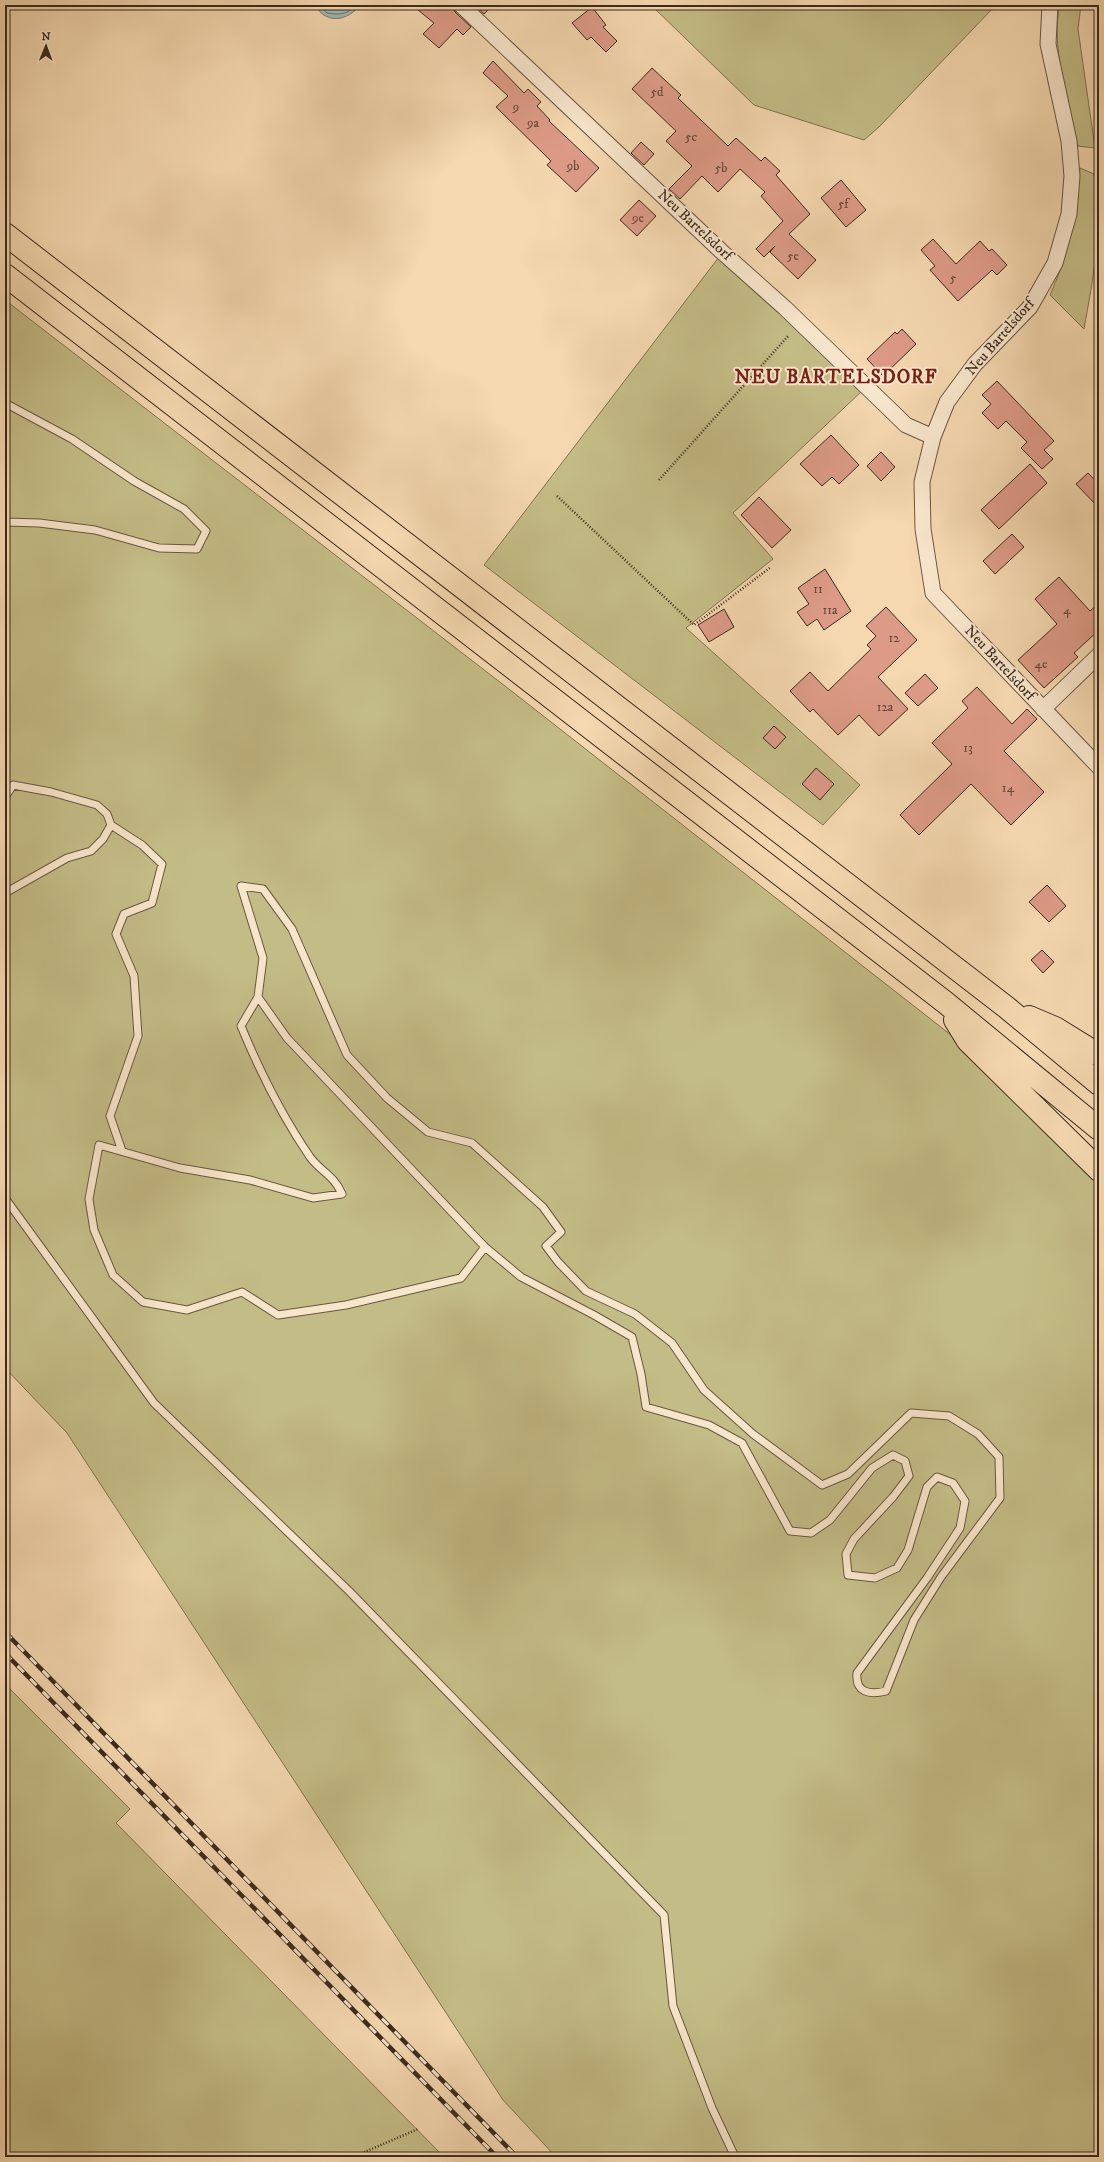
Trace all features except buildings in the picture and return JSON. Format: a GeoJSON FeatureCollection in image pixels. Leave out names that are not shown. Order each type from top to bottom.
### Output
{"type":"FeatureCollection","features":[{"type":"Feature","properties":{"kind":"highway"},"geometry":{"type":"LineString","coordinates":[[5,234],[1006,1007],[1099,1084]]}},
{"type":"Feature","properties":{"kind":"highway"},"geometry":{"type":"LineString","coordinates":[[5,275],[946,1003],[1099,1129]]}},
{"type":"Feature","properties":{"kind":"highway"},"geometry":{"type":"LineString","coordinates":[[946,1003],[968,1041],[1099,1170]]}},
{"type":"Feature","properties":{"kind":"highway"},"geometry":{"type":"LineString","coordinates":[[1006,1007],[1055,1028],[1099,1055]]}},
{"type":"Feature","properties":{"kind":"street","name":"Neu Bartelsdorf"},"geometry":{"type":"LineString","coordinates":[[462,5],[800,322],[906,425],[933,437]]}},
{"type":"Feature","properties":{"kind":"street","name":"Neu Bartelsdorf"},"geometry":{"type":"LineString","coordinates":[[1050,5],[1048,44],[1069,141],[1072,176],[1069,214],[1055,263],[1030,307],[975,364],[947,402],[933,437],[922,482],[922,529],[934,593],[1099,767]]}},
{"type":"Feature","properties":{"kind":"street","name":"Neu Bartelsdorf"},"geometry":{"type":"LineString","coordinates":[[1043,709],[1099,655]]}},
{"type":"Feature","properties":{"kind":"lane"},"geometry":{"type":"LineString","coordinates":[[5,403],[72,439],[134,481],[184,509],[206,531],[198,549],[159,548],[95,530],[39,523],[5,522]]}},
{"type":"Feature","properties":{"kind":"lane"},"geometry":{"type":"LineString","coordinates":[[5,797],[13,785],[51,792],[97,806],[107,814],[111,825],[142,845],[162,864],[152,903],[124,914],[116,934],[134,976],[138,1036],[110,1116],[122,1151]]}},
{"type":"Feature","properties":{"kind":"lane"},"geometry":{"type":"LineString","coordinates":[[5,894],[67,858],[91,851],[103,839],[111,825]]}},
{"type":"Feature","properties":{"kind":"lane"},"geometry":{"type":"LineString","coordinates":[[258,998],[287,1038],[485,1247],[521,1277],[594,1315],[632,1337],[641,1374],[646,1407],[709,1425],[742,1443],[790,1531],[811,1533],[830,1520],[872,1468],[892,1455],[905,1461],[909,1476],[893,1497],[854,1539],[846,1554],[848,1575],[876,1578],[897,1568],[908,1550],[926,1487],[937,1477],[953,1483],[965,1501],[960,1528],[927,1578],[857,1672],[856,1681],[861,1689],[874,1694],[886,1691],[914,1620],[941,1577],[1000,1498],[999,1457],[978,1434],[949,1416],[911,1413],[848,1474],[822,1486],[753,1434],[704,1390],[672,1344],[635,1314],[586,1291],[558,1262],[546,1246],[561,1232],[543,1207],[472,1143],[428,1132],[387,1098],[347,1054],[292,929],[263,889],[241,886],[262,958],[258,998],[241,1026],[259,1070],[311,1159],[336,1181],[342,1194],[313,1198],[250,1180],[180,1168],[99,1145],[89,1199],[94,1230],[113,1275],[143,1302],[186,1310],[242,1292],[278,1315],[346,1305],[461,1278],[485,1247]]}},
{"type":"Feature","properties":{"kind":"lane"},"geometry":{"type":"LineString","coordinates":[[5,1198],[154,1403],[350,1591],[664,1915],[673,2006],[712,2108],[735,2157]]}},
{"type":"Feature","properties":{"kind":"path"},"geometry":{"type":"LineString","coordinates":[[659,480],[800,322]]}},
{"type":"Feature","properties":{"kind":"path"},"geometry":{"type":"LineString","coordinates":[[557,496],[694,625],[771,567]]}},
{"type":"Feature","properties":{"kind":"path"},"geometry":{"type":"LineString","coordinates":[[352,2157],[418,2130]]}},
{"type":"Feature","properties":{"kind":"shaded area"},"geometry":{"type":"Polygon","coordinates":[[[651,5],[996,5],[879,127],[864,140],[754,105],[651,5]]]}},
{"type":"Feature","properties":{"kind":"shaded area"},"geometry":{"type":"Polygon","coordinates":[[[1060,5],[1081,5],[1078,29],[1095,148],[1078,146],[1059,57],[1057,38],[1060,5]]]}},
{"type":"Feature","properties":{"kind":"shaded area"},"geometry":{"type":"Polygon","coordinates":[[[1080,168],[1094,174],[1098,213],[1098,232],[1094,271],[1084,329],[1050,295],[1063,263],[1071,233],[1080,168]]]}},
{"type":"Feature","properties":{"kind":"shaded area"},"geometry":{"type":"Polygon","coordinates":[[[719,257],[863,390],[733,513],[773,559],[686,628],[860,785],[823,825],[484,565],[719,257]]]}},
{"type":"Feature","properties":{"kind":"shaded area"},"geometry":{"type":"Polygon","coordinates":[[[5,300],[514,693],[965,1046],[1071,1157],[1099,1182],[1099,2157],[556,2157],[503,2100],[67,1433],[5,1368],[5,300]]]}},
{"type":"Feature","properties":{"kind":"shaded area"},"geometry":{"type":"Polygon","coordinates":[[[5,1684],[130,1809],[116,1823],[444,2157],[5,2157],[5,1684]]]}},
{"type":"Feature","properties":{"kind":"water"},"geometry":{"type":"Polygon","coordinates":[[[315,5],[360,5],[349,15],[331,18],[325,16],[315,5]]]}},
{"type":"Feature","properties":{"kind":"railway"},"geometry":{"type":"LineString","coordinates":[[5,1632],[517,2157]]}},
{"type":"Feature","properties":{"kind":"railway"},"geometry":{"type":"LineString","coordinates":[[5,1653],[497,2157]]}},
{"type":"Feature","properties":{"kind":"district","name":"NEU BARTELSDORF"},"geometry":{"type":"Point","coordinates":[836,377]}}]}
